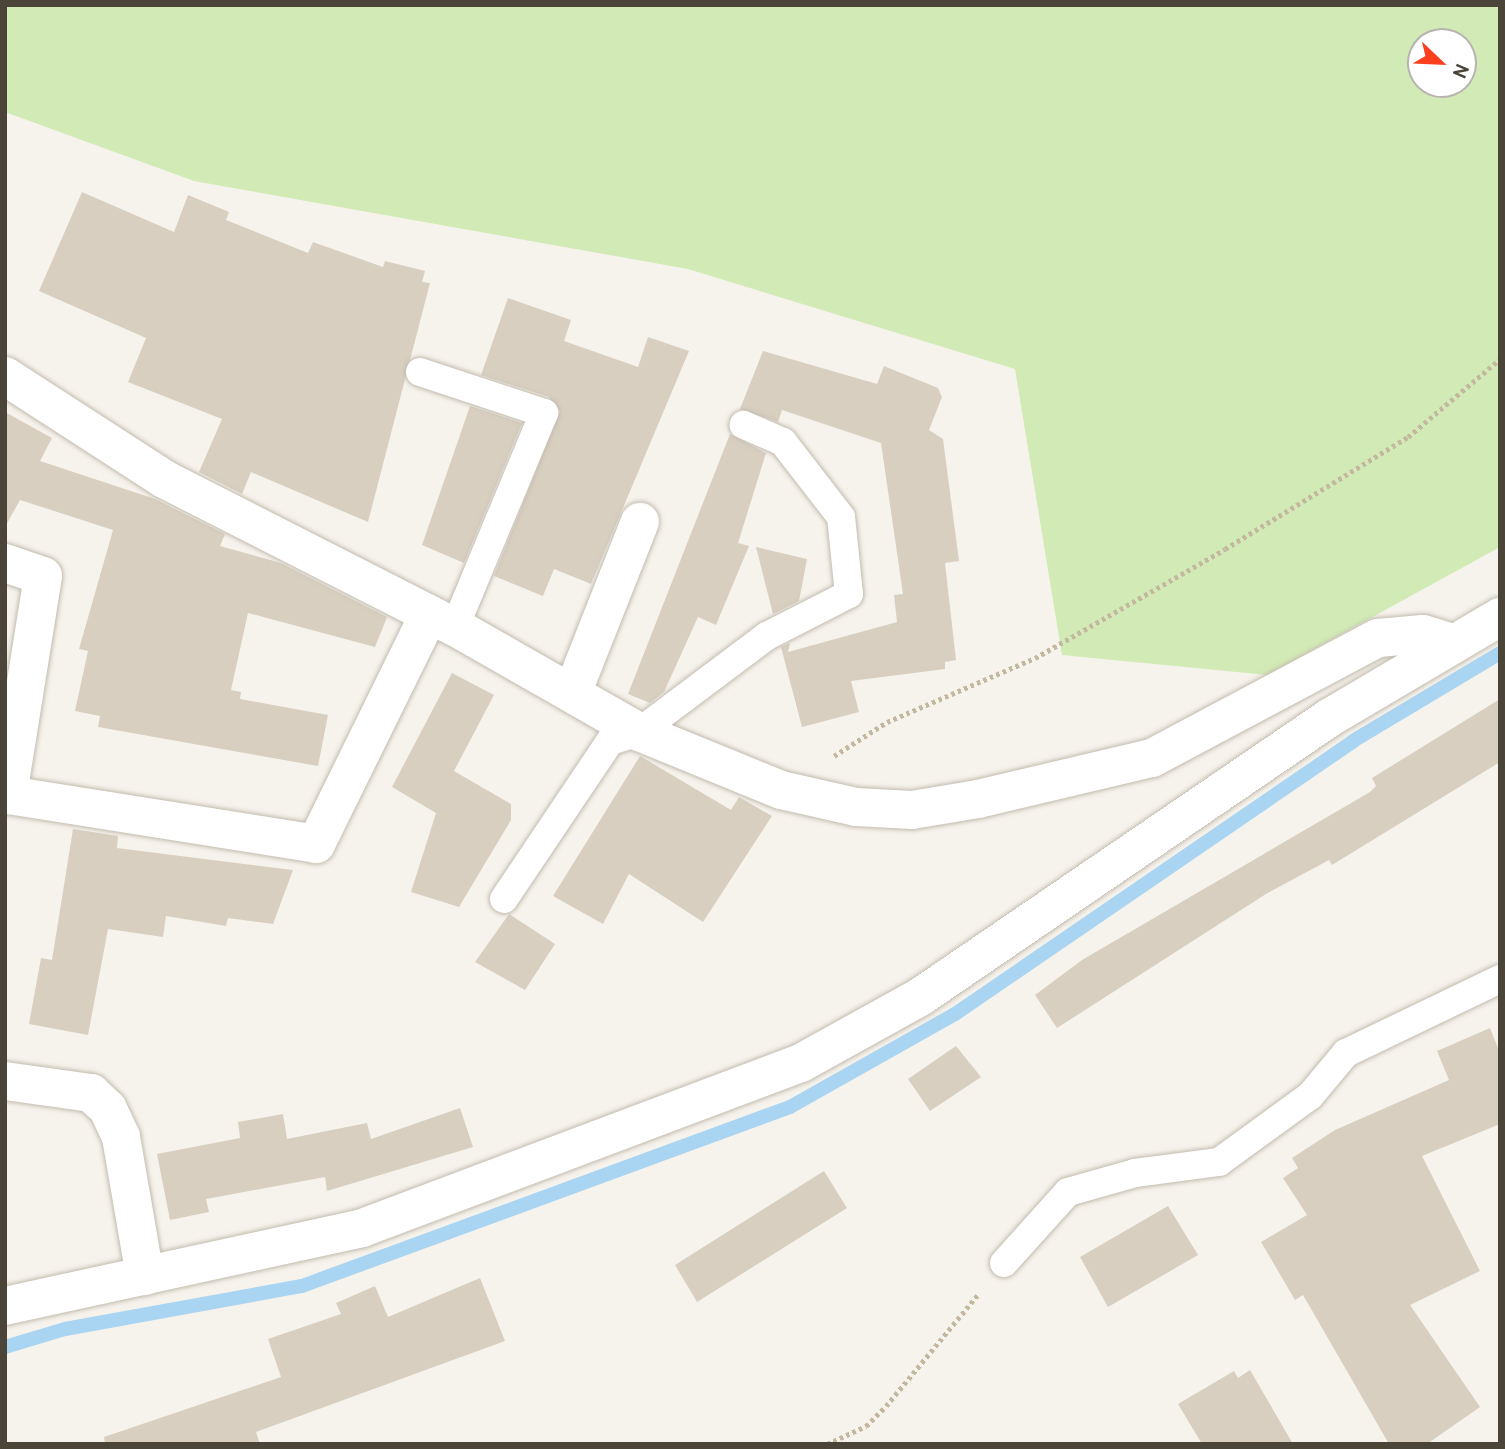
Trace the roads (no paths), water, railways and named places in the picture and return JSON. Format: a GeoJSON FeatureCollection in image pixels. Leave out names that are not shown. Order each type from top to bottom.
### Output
{"type":"FeatureCollection","features":[{"type":"Feature","properties":{"kind":"street"},"geometry":{"type":"LineString","coordinates":[[5,376],[164,479],[442,620],[573,691],[639,732],[780,790],[856,807],[912,810],[978,799],[1153,758],[1378,638],[1423,634],[1450,642]]}},
{"type":"Feature","properties":{"kind":"street"},"geometry":{"type":"LineString","coordinates":[[573,691],[640,522]]}},
{"type":"Feature","properties":{"kind":"street"},"geometry":{"type":"LineString","coordinates":[[5,563],[43,576],[8,795],[316,844],[442,620]]}},
{"type":"Feature","properties":{"kind":"street"},"geometry":{"type":"LineString","coordinates":[[5,1306],[362,1228],[801,1063],[920,997],[1450,642],[1500,617]]}},
{"type":"Feature","properties":{"kind":"street"},"geometry":{"type":"LineString","coordinates":[[5,1081],[91,1093],[108,1109],[121,1138],[145,1276]]}},
{"type":"Feature","properties":{"kind":"lane"},"geometry":{"type":"LineString","coordinates":[[420,372],[544,413],[442,620]]}},
{"type":"Feature","properties":{"kind":"lane"},"geometry":{"type":"LineString","coordinates":[[504,899],[610,741],[639,732],[767,636],[849,594],[841,517],[783,442],[744,425]]}},
{"type":"Feature","properties":{"kind":"lane"},"geometry":{"type":"LineString","coordinates":[[1004,1263],[1068,1192],[1135,1173],[1219,1162],[1310,1096],[1346,1054],[1500,979]]}},
{"type":"Feature","properties":{"kind":"waterway"},"geometry":{"type":"LineString","coordinates":[[5,1347],[65,1329],[302,1286],[790,1107],[955,1014],[1353,741],[1500,653]]}}]}
